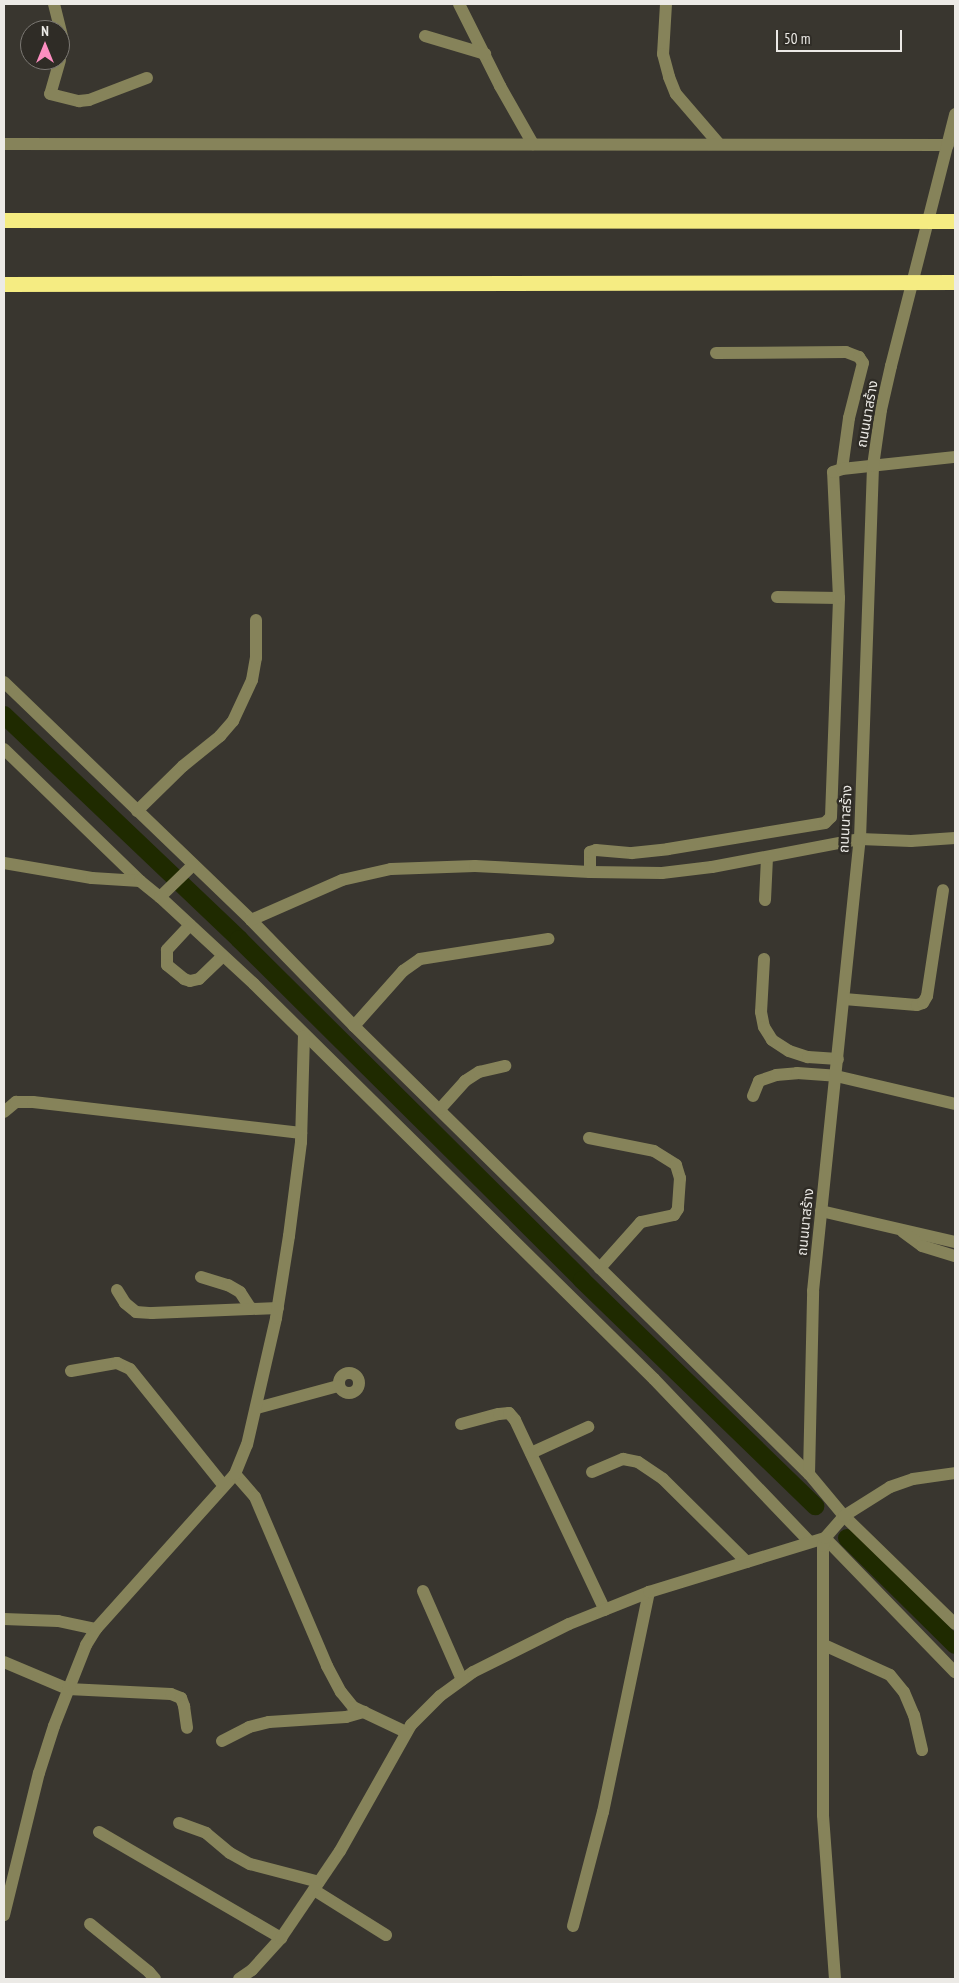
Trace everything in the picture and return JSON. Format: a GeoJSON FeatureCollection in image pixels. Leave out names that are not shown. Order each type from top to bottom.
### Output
{"type":"FeatureCollection","features":[{"type":"Feature","properties":{"kind":"highway"},"geometry":{"type":"LineString","coordinates":[[4,220],[955,221]]}},
{"type":"Feature","properties":{"kind":"highway"},"geometry":{"type":"LineString","coordinates":[[4,284],[955,282]]}},
{"type":"Feature","properties":{"kind":"street"},"geometry":{"type":"LineString","coordinates":[[54,4],[58,20]]}},
{"type":"Feature","properties":{"kind":"street"},"geometry":{"type":"LineString","coordinates":[[459,4],[500,86],[533,144]]}},
{"type":"Feature","properties":{"kind":"street"},"geometry":{"type":"LineString","coordinates":[[666,4],[663,54],[669,76],[676,94],[718,144]]}},
{"type":"Feature","properties":{"kind":"street"},"geometry":{"type":"LineString","coordinates":[[425,36],[485,54]]}},
{"type":"Feature","properties":{"kind":"street"},"geometry":{"type":"LineString","coordinates":[[57,70],[50,94],[79,101],[89,100],[147,78]]}},
{"type":"Feature","properties":{"kind":"street","name":"ถนนนาสร้าง"},"geometry":{"type":"LineString","coordinates":[[808,1474],[814,1291],[820,1211],[838,1059],[860,839],[873,466],[881,410],[889,375],[955,114]]}},
{"type":"Feature","properties":{"kind":"street"},"geometry":{"type":"LineString","coordinates":[[4,144],[948,145]]}},
{"type":"Feature","properties":{"kind":"street"},"geometry":{"type":"LineString","coordinates":[[716,353],[846,352],[859,357],[863,363],[850,418],[842,469]]}},
{"type":"Feature","properties":{"kind":"street"},"geometry":{"type":"LineString","coordinates":[[590,872],[590,852],[596,850],[632,853],[668,849],[825,823],[831,818],[838,598],[832,475],[835,470],[955,457]]}},
{"type":"Feature","properties":{"kind":"street"},"geometry":{"type":"LineString","coordinates":[[777,597],[838,598]]}},
{"type":"Feature","properties":{"kind":"street"},"geometry":{"type":"LineString","coordinates":[[138,811],[183,766],[220,736],[233,721],[252,680],[256,658],[256,620]]}},
{"type":"Feature","properties":{"kind":"street"},"geometry":{"type":"LineString","coordinates":[[4,682],[138,811],[189,869],[251,920],[354,1026],[808,1474],[844,1516],[955,1624]]}},
{"type":"Feature","properties":{"kind":"street"},"geometry":{"type":"LineString","coordinates":[[4,749],[140,881],[164,894],[190,925],[654,1379],[809,1541]]}},
{"type":"Feature","properties":{"kind":"street"},"geometry":{"type":"LineString","coordinates":[[251,920],[342,880],[391,868],[475,866],[590,872],[662,873],[767,857],[860,839],[911,841],[955,838]]}},
{"type":"Feature","properties":{"kind":"street"},"geometry":{"type":"LineString","coordinates":[[765,900],[767,857]]}},
{"type":"Feature","properties":{"kind":"street"},"geometry":{"type":"LineString","coordinates":[[4,862],[92,878],[140,881]]}},
{"type":"Feature","properties":{"kind":"street"},"geometry":{"type":"LineString","coordinates":[[164,894],[189,869]]}},
{"type":"Feature","properties":{"kind":"street"},"geometry":{"type":"LineString","coordinates":[[844,999],[917,1005],[923,1003],[927,996],[943,890]]}},
{"type":"Feature","properties":{"kind":"street"},"geometry":{"type":"LineString","coordinates":[[190,925],[167,950],[167,965],[184,979],[190,981],[199,979],[223,956]]}},
{"type":"Feature","properties":{"kind":"street"},"geometry":{"type":"LineString","coordinates":[[354,1026],[403,971],[420,959],[548,939]]}},
{"type":"Feature","properties":{"kind":"street"},"geometry":{"type":"LineString","coordinates":[[764,960],[761,1012],[764,1027],[772,1040],[789,1051],[808,1058],[838,1059]]}},
{"type":"Feature","properties":{"kind":"street"},"geometry":{"type":"LineString","coordinates":[[4,1915],[39,1773],[68,1689],[86,1645],[96,1629],[213,1496],[235,1474],[247,1445],[257,1408],[278,1308],[289,1236],[301,1132],[304,1036]]}},
{"type":"Feature","properties":{"kind":"street"},"geometry":{"type":"LineString","coordinates":[[440,1109],[465,1082],[479,1072],[505,1066]]}},
{"type":"Feature","properties":{"kind":"street"},"geometry":{"type":"LineString","coordinates":[[754,1096],[760,1081],[776,1075],[797,1073],[836,1076],[955,1104]]}},
{"type":"Feature","properties":{"kind":"street"},"geometry":{"type":"LineString","coordinates":[[4,1112],[16,1102],[33,1102],[301,1132]]}},
{"type":"Feature","properties":{"kind":"street"},"geometry":{"type":"LineString","coordinates":[[589,1138],[654,1151],[676,1165],[680,1178],[678,1209],[674,1214],[641,1222],[600,1268]]}},
{"type":"Feature","properties":{"kind":"street"},"geometry":{"type":"LineString","coordinates":[[820,1211],[955,1242]]}},
{"type":"Feature","properties":{"kind":"street"},"geometry":{"type":"LineString","coordinates":[[899,1229],[922,1246],[955,1256]]}},
{"type":"Feature","properties":{"kind":"street"},"geometry":{"type":"LineString","coordinates":[[201,1277],[228,1285],[240,1292],[251,1309]]}},
{"type":"Feature","properties":{"kind":"street"},"geometry":{"type":"LineString","coordinates":[[117,1290],[125,1303],[136,1312],[278,1308]]}},
{"type":"Feature","properties":{"kind":"street"},"geometry":{"type":"LineString","coordinates":[[71,1371],[117,1363],[130,1369],[224,1486]]}},
{"type":"Feature","properties":{"kind":"street"},"geometry":{"type":"LineString","coordinates":[[257,1408],[338,1386]]}},
{"type":"Feature","properties":{"kind":"street"},"geometry":{"type":"LineString","coordinates":[[461,1424],[509,1413],[515,1420],[605,1610]]}},
{"type":"Feature","properties":{"kind":"street"},"geometry":{"type":"LineString","coordinates":[[531,1453],[588,1427]]}},
{"type":"Feature","properties":{"kind":"street"},"geometry":{"type":"LineString","coordinates":[[592,1472],[623,1459],[638,1462],[664,1479],[747,1562]]}},
{"type":"Feature","properties":{"kind":"street"},"geometry":{"type":"LineString","coordinates":[[836,1979],[823,1815],[824,1645],[822,1553],[826,1538],[844,1516],[890,1487],[913,1478],[955,1473]]}},
{"type":"Feature","properties":{"kind":"street"},"geometry":{"type":"LineString","coordinates":[[235,1474],[255,1497],[327,1666],[341,1692],[354,1707],[406,1732]]}},
{"type":"Feature","properties":{"kind":"street"},"geometry":{"type":"LineString","coordinates":[[239,1979],[252,1970],[282,1938],[340,1851],[406,1732],[440,1696],[462,1680],[569,1624],[649,1592],[809,1541],[826,1538]]}},
{"type":"Feature","properties":{"kind":"street"},"geometry":{"type":"LineString","coordinates":[[826,1538],[955,1672]]}},
{"type":"Feature","properties":{"kind":"street"},"geometry":{"type":"LineString","coordinates":[[423,1591],[462,1680]]}},
{"type":"Feature","properties":{"kind":"street"},"geometry":{"type":"LineString","coordinates":[[573,1926],[604,1812],[649,1592]]}},
{"type":"Feature","properties":{"kind":"street"},"geometry":{"type":"LineString","coordinates":[[4,1619],[58,1621],[96,1629]]}},
{"type":"Feature","properties":{"kind":"street"},"geometry":{"type":"LineString","coordinates":[[824,1645],[890,1675],[904,1692],[914,1715],[922,1750]]}},
{"type":"Feature","properties":{"kind":"street"},"geometry":{"type":"LineString","coordinates":[[4,1662],[68,1689],[171,1694],[181,1698],[187,1728]]}},
{"type":"Feature","properties":{"kind":"street"},"geometry":{"type":"LineString","coordinates":[[222,1741],[249,1727],[270,1722],[346,1717],[364,1712]]}},
{"type":"Feature","properties":{"kind":"street"},"geometry":{"type":"LineString","coordinates":[[179,1823],[206,1833],[230,1853],[250,1864],[316,1886],[386,1935]]}},
{"type":"Feature","properties":{"kind":"street"},"geometry":{"type":"LineString","coordinates":[[99,1832],[282,1938]]}},
{"type":"Feature","properties":{"kind":"street"},"geometry":{"type":"LineString","coordinates":[[90,1924],[150,1972],[155,1979]]}},
{"type":"Feature","properties":{"kind":"waterway"},"geometry":{"type":"LineString","coordinates":[[4,715],[239,939],[582,1280],[815,1506]]}},
{"type":"Feature","properties":{"kind":"waterway"},"geometry":{"type":"LineString","coordinates":[[847,1538],[955,1645]]}}]}
